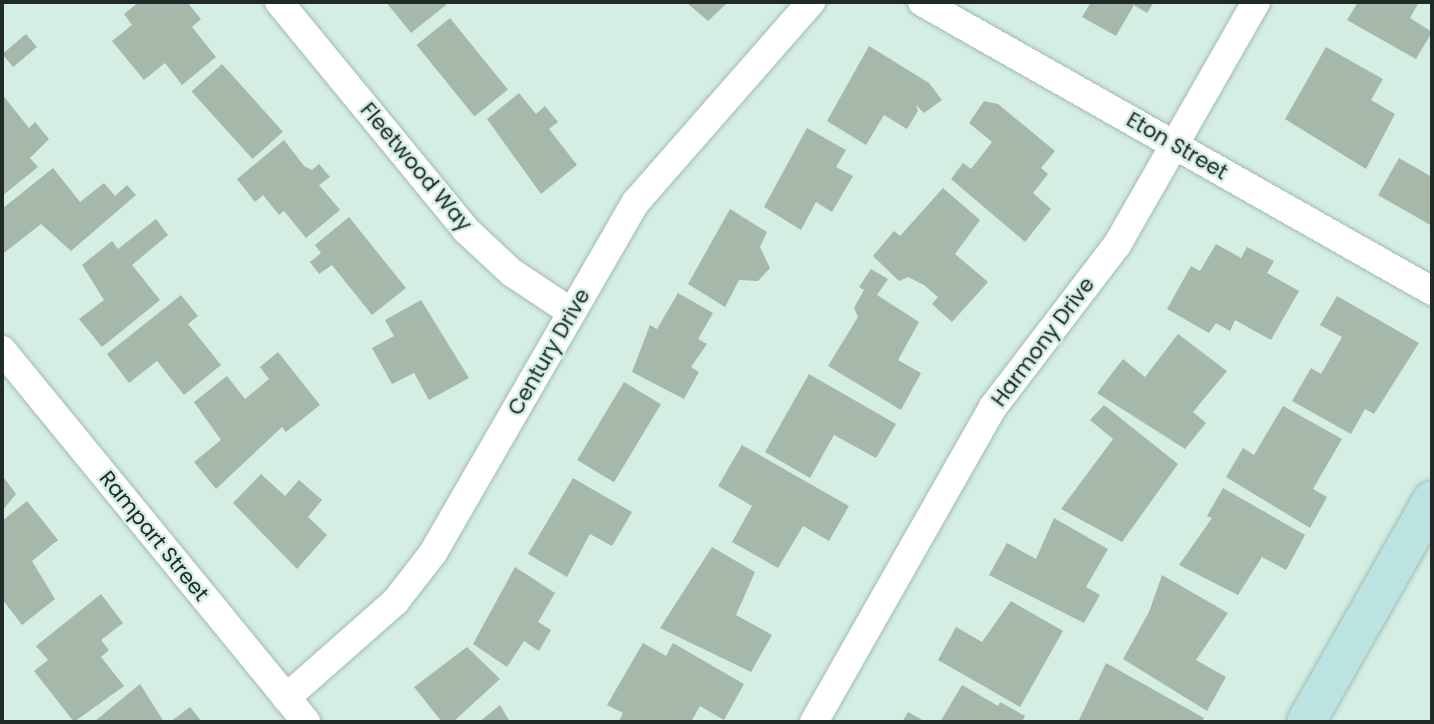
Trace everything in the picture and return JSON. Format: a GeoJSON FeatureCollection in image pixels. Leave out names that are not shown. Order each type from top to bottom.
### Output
{"type":"FeatureCollection","features":[{"type":"Feature","properties":{"kind":"street","name":"Fleetwood Way"},"geometry":{"type":"LineString","coordinates":[[279,2],[466,230],[511,272],[571,312]]}},
{"type":"Feature","properties":{"kind":"street","name":"Century Drive"},"geometry":{"type":"LineString","coordinates":[[286,698],[387,611],[433,553],[636,202],[811,2]]}},
{"type":"Feature","properties":{"kind":"street","name":"Eton Street"},"geometry":{"type":"LineString","coordinates":[[922,2],[1432,291]]}},
{"type":"Feature","properties":{"kind":"street","name":"Harmony Drive"},"geometry":{"type":"LineString","coordinates":[[814,722],[993,407],[1117,245],[1256,2]]}},
{"type":"Feature","properties":{"kind":"street","name":"Rampart Street"},"geometry":{"type":"LineString","coordinates":[[2,349],[306,722]]}},
{"type":"Feature","properties":{"kind":"street"},"geometry":{"type":"LineString","coordinates":[[1306,722],[1432,500]]}},
{"type":"Feature","properties":{"kind":"building"},"geometry":{"type":"Polygon","coordinates":[[[139,2],[187,2],[201,19],[192,27],[216,57],[182,85],[165,63],[144,80],[112,41],[132,25],[124,14],[139,2]]]}},
{"type":"Feature","properties":{"kind":"building"},"geometry":{"type":"Polygon","coordinates":[[[386,2],[443,2],[446,5],[411,33],[386,2]]]}},
{"type":"Feature","properties":{"kind":"building"},"geometry":{"type":"Polygon","coordinates":[[[686,2],[728,2],[708,21],[686,2]]]}},
{"type":"Feature","properties":{"kind":"building"},"geometry":{"type":"Polygon","coordinates":[[[1091,2],[1154,2],[1147,13],[1134,5],[1116,36],[1082,17],[1091,2]]]}},
{"type":"Feature","properties":{"kind":"building"},"geometry":{"type":"Polygon","coordinates":[[[1358,2],[1419,2],[1410,18],[1432,32],[1416,59],[1347,20],[1358,2]]]}},
{"type":"Feature","properties":{"kind":"building"},"geometry":{"type":"Polygon","coordinates":[[[450,18],[508,89],[474,117],[417,45],[450,18]]]}},
{"type":"Feature","properties":{"kind":"building"},"geometry":{"type":"Polygon","coordinates":[[[26,34],[37,47],[13,67],[2,54],[26,34]]]}},
{"type":"Feature","properties":{"kind":"building"},"geometry":{"type":"Polygon","coordinates":[[[869,46],[929,83],[942,100],[924,113],[916,105],[918,111],[907,129],[884,115],[866,145],[827,121],[869,46]]]}},
{"type":"Feature","properties":{"kind":"building"},"geometry":{"type":"Polygon","coordinates":[[[1326,47],[1383,79],[1371,100],[1395,114],[1366,169],[1285,119],[1326,47]]]}},
{"type":"Feature","properties":{"kind":"building"},"geometry":{"type":"Polygon","coordinates":[[[222,64],[283,132],[252,159],[192,91],[222,64]]]}},
{"type":"Feature","properties":{"kind":"building"},"geometry":{"type":"Polygon","coordinates":[[[519,93],[536,114],[545,106],[558,122],[549,129],[577,165],[541,194],[487,119],[519,93]]]}},
{"type":"Feature","properties":{"kind":"building"},"geometry":{"type":"Polygon","coordinates":[[[2,94],[29,128],[35,122],[49,139],[30,158],[38,167],[2,196],[2,94]]]}},
{"type":"Feature","properties":{"kind":"building"},"geometry":{"type":"Polygon","coordinates":[[[984,101],[998,104],[1055,151],[1041,168],[1048,174],[1033,193],[1051,209],[1025,242],[951,179],[963,163],[971,169],[992,142],[969,123],[984,101]]]}},
{"type":"Feature","properties":{"kind":"building"},"geometry":{"type":"Polygon","coordinates":[[[807,128],[846,150],[836,167],[853,176],[832,212],[816,202],[801,230],[764,207],[807,128]]]}},
{"type":"Feature","properties":{"kind":"building"},"geometry":{"type":"Polygon","coordinates":[[[284,140],[304,166],[312,170],[319,164],[330,177],[319,185],[340,210],[306,238],[284,211],[279,215],[263,195],[255,202],[237,179],[284,140]]]}},
{"type":"Feature","properties":{"kind":"building"},"geometry":{"type":"Polygon","coordinates":[[[1399,158],[1432,177],[1432,226],[1378,195],[1399,158]]]}},
{"type":"Feature","properties":{"kind":"building"},"geometry":{"type":"Polygon","coordinates":[[[53,168],[80,202],[104,183],[115,196],[127,185],[136,195],[71,251],[41,224],[4,253],[2,209],[53,168]]]}},
{"type":"Feature","properties":{"kind":"building"},"geometry":{"type":"Polygon","coordinates":[[[943,188],[980,220],[955,254],[988,282],[952,322],[932,304],[938,297],[924,285],[908,277],[899,281],[873,256],[894,231],[900,236],[943,188]]]}},
{"type":"Feature","properties":{"kind":"building"},"geometry":{"type":"Polygon","coordinates":[[[730,209],[767,232],[760,247],[770,268],[758,281],[739,280],[725,307],[688,284],[730,209]]]}},
{"type":"Feature","properties":{"kind":"building"},"geometry":{"type":"Polygon","coordinates":[[[349,217],[406,288],[372,315],[332,265],[319,274],[310,262],[321,253],[315,245],[349,217]]]}},
{"type":"Feature","properties":{"kind":"building"},"geometry":{"type":"Polygon","coordinates":[[[156,219],[168,235],[132,265],[160,300],[102,347],[79,319],[104,300],[82,265],[112,241],[118,249],[156,219]]]}},
{"type":"Feature","properties":{"kind":"building"},"geometry":{"type":"Polygon","coordinates":[[[1216,244],[1241,258],[1247,247],[1274,261],[1267,273],[1299,291],[1271,340],[1235,320],[1230,331],[1216,323],[1209,333],[1167,309],[1191,266],[1200,271],[1216,244]]]}},
{"type":"Feature","properties":{"kind":"building"},"geometry":{"type":"Polygon","coordinates":[[[871,269],[888,279],[877,295],[919,322],[898,360],[921,373],[901,410],[828,366],[858,317],[854,308],[864,290],[859,287],[871,269]]]}},
{"type":"Feature","properties":{"kind":"building"},"geometry":{"type":"Polygon","coordinates":[[[678,293],[713,313],[698,339],[707,344],[691,367],[699,372],[684,399],[632,372],[650,325],[657,329],[678,293]]]}},
{"type":"Feature","properties":{"kind":"building"},"geometry":{"type":"Polygon","coordinates":[[[181,295],[198,316],[188,324],[221,365],[184,395],[157,361],[129,383],[107,354],[181,295]]]}},
{"type":"Feature","properties":{"kind":"building"},"geometry":{"type":"Polygon","coordinates":[[[1337,296],[1419,343],[1374,414],[1365,409],[1351,434],[1292,401],[1311,368],[1321,374],[1342,337],[1320,325],[1337,296]]]}},
{"type":"Feature","properties":{"kind":"building"},"geometry":{"type":"Polygon","coordinates":[[[421,300],[469,378],[429,400],[414,373],[392,384],[372,348],[394,336],[385,320],[421,300]]]}},
{"type":"Feature","properties":{"kind":"building"},"geometry":{"type":"Polygon","coordinates":[[[1178,334],[1227,371],[1193,412],[1206,423],[1185,449],[1097,393],[1123,359],[1145,377],[1178,334]]]}},
{"type":"Feature","properties":{"kind":"building"},"geometry":{"type":"Polygon","coordinates":[[[278,352],[320,405],[286,432],[282,427],[216,489],[194,462],[221,440],[194,402],[227,376],[245,399],[269,379],[260,367],[278,352]]]}},
{"type":"Feature","properties":{"kind":"building"},"geometry":{"type":"Polygon","coordinates":[[[809,374],[896,424],[876,458],[834,435],[810,478],[765,452],[809,374]]]}},
{"type":"Feature","properties":{"kind":"building"},"geometry":{"type":"Polygon","coordinates":[[[624,382],[661,404],[614,482],[577,460],[624,382]]]}},
{"type":"Feature","properties":{"kind":"building"},"geometry":{"type":"Polygon","coordinates":[[[1104,405],[1178,464],[1122,542],[1061,509],[1113,439],[1090,420],[1104,405]]]}},
{"type":"Feature","properties":{"kind":"building"},"geometry":{"type":"Polygon","coordinates":[[[1283,406],[1342,439],[1313,489],[1327,497],[1310,528],[1226,477],[1243,448],[1254,455],[1283,406]]]}},
{"type":"Feature","properties":{"kind":"building"},"geometry":{"type":"Polygon","coordinates":[[[742,445],[849,506],[829,541],[803,526],[778,568],[732,542],[752,506],[718,486],[742,445]]]}},
{"type":"Feature","properties":{"kind":"building"},"geometry":{"type":"Polygon","coordinates":[[[261,474],[285,496],[299,480],[322,500],[308,517],[327,535],[297,569],[233,503],[261,474]]]}},
{"type":"Feature","properties":{"kind":"building"},"geometry":{"type":"Polygon","coordinates":[[[2,475],[16,494],[2,511],[2,475]]]}},
{"type":"Feature","properties":{"kind":"building"},"geometry":{"type":"Polygon","coordinates":[[[573,478],[632,512],[612,546],[590,534],[567,577],[528,554],[573,478]]]}},
{"type":"Feature","properties":{"kind":"building"},"geometry":{"type":"Polygon","coordinates":[[[1223,488],[1305,535],[1286,570],[1262,557],[1238,595],[1179,565],[1212,518],[1207,516],[1223,488]]]}},
{"type":"Feature","properties":{"kind":"building"},"geometry":{"type":"Polygon","coordinates":[[[27,501],[58,540],[32,561],[55,599],[22,625],[2,599],[2,521],[27,501]]]}},
{"type":"Feature","properties":{"kind":"building"},"geometry":{"type":"Polygon","coordinates":[[[1054,518],[1108,549],[1086,587],[1100,595],[1084,623],[989,575],[1007,543],[1036,559],[1054,518]]]}},
{"type":"Feature","properties":{"kind":"building"},"geometry":{"type":"Polygon","coordinates":[[[712,547],[755,572],[736,615],[772,635],[751,672],[660,628],[712,547]]]}},
{"type":"Feature","properties":{"kind":"building"},"geometry":{"type":"Polygon","coordinates":[[[515,567],[555,593],[538,622],[551,630],[539,651],[524,641],[507,667],[473,644],[515,567]]]}},
{"type":"Feature","properties":{"kind":"building"},"geometry":{"type":"Polygon","coordinates":[[[1162,575],[1228,613],[1196,660],[1226,677],[1207,711],[1123,659],[1149,612],[1162,575]]]}},
{"type":"Feature","properties":{"kind":"building"},"geometry":{"type":"Polygon","coordinates":[[[101,594],[123,623],[101,640],[109,650],[101,657],[124,686],[74,722],[34,671],[48,660],[36,646],[101,594]]]}},
{"type":"Feature","properties":{"kind":"building"},"geometry":{"type":"Polygon","coordinates":[[[1011,601],[1063,631],[1020,707],[938,660],[956,627],[982,642],[1011,601]]]}},
{"type":"Feature","properties":{"kind":"building"},"geometry":{"type":"Polygon","coordinates":[[[643,643],[666,656],[673,643],[744,684],[724,720],[700,706],[691,722],[619,721],[623,713],[607,705],[643,643]]]}},
{"type":"Feature","properties":{"kind":"building"},"geometry":{"type":"Polygon","coordinates":[[[467,647],[500,679],[453,722],[442,722],[414,687],[467,647]]]}},
{"type":"Feature","properties":{"kind":"building"},"geometry":{"type":"Polygon","coordinates":[[[1106,663],[1204,718],[1202,722],[1073,722],[1079,720],[1106,663]]]}},
{"type":"Feature","properties":{"kind":"building"},"geometry":{"type":"Polygon","coordinates":[[[140,684],[164,722],[95,721],[140,684]]]}},
{"type":"Feature","properties":{"kind":"building"},"geometry":{"type":"Polygon","coordinates":[[[962,685],[998,706],[1000,702],[1025,716],[1022,722],[940,722],[962,685]]]}},
{"type":"Feature","properties":{"kind":"building"},"geometry":{"type":"Polygon","coordinates":[[[500,705],[510,722],[479,722],[500,705]]]}},
{"type":"Feature","properties":{"kind":"building"},"geometry":{"type":"Polygon","coordinates":[[[190,707],[202,722],[170,722],[190,707]]]}},
{"type":"Feature","properties":{"kind":"building"},"geometry":{"type":"Polygon","coordinates":[[[908,712],[926,722],[902,722],[908,712]]]}}]}
